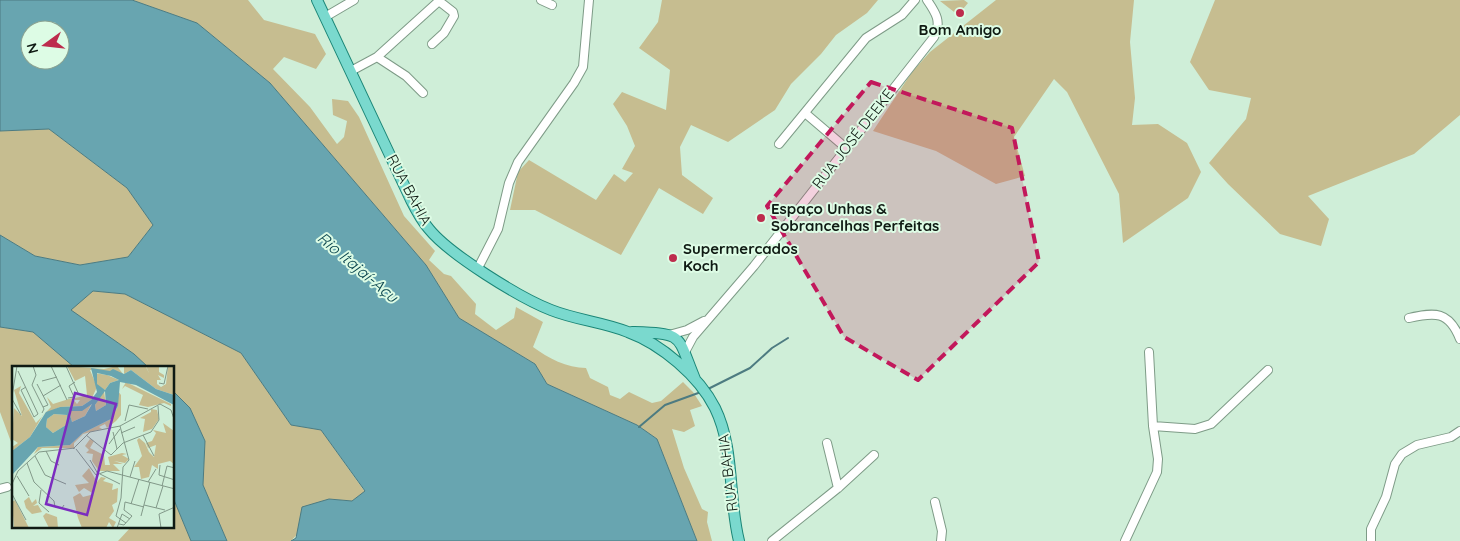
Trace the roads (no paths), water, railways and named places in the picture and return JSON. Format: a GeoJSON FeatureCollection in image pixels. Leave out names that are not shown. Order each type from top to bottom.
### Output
{"type":"FeatureCollection","features":[{"type":"Feature","properties":{"kind":"main road","name":"RUA BAHIA"},"geometry":{"type":"LineString","coordinates":[[317,0],[419,215],[429,230],[478,268],[525,298],[551,311],[629,332],[670,335],[680,341],[699,385]]}},
{"type":"Feature","properties":{"kind":"main road","name":"RUA BAHIA"},"geometry":{"type":"LineString","coordinates":[[629,332],[659,349],[674,361],[699,385],[710,400],[719,418],[726,443],[738,541]]}},
{"type":"Feature","properties":{"kind":"main road"},"geometry":{"type":"LineString","coordinates":[[659,349],[660,343],[670,335]]}},
{"type":"Feature","properties":{"kind":"main road"},"geometry":{"type":"LineString","coordinates":[[674,361],[681,358],[685,352]]}},
{"type":"Feature","properties":{"kind":"street"},"geometry":{"type":"LineString","coordinates":[[325,17],[354,0]]}},
{"type":"Feature","properties":{"kind":"street"},"geometry":{"type":"LineString","coordinates":[[541,0],[552,5]]}},
{"type":"Feature","properties":{"kind":"street"},"geometry":{"type":"LineString","coordinates":[[478,268],[498,229],[509,183],[518,162],[574,83],[583,66],[590,0]]}},
{"type":"Feature","properties":{"kind":"street"},"geometry":{"type":"LineString","coordinates":[[779,144],[866,38],[902,16],[915,0]]}},
{"type":"Feature","properties":{"kind":"street","name":"RUA JOSÉ DEEKE"},"geometry":{"type":"LineString","coordinates":[[685,352],[693,337],[754,266],[938,29],[936,12],[927,0]]}},
{"type":"Feature","properties":{"kind":"street"},"geometry":{"type":"LineString","coordinates":[[351,71],[377,56],[439,1],[453,12],[454,16],[444,33],[432,44]]}},
{"type":"Feature","properties":{"kind":"street"},"geometry":{"type":"LineString","coordinates":[[377,56],[406,76],[422,93]]}},
{"type":"Feature","properties":{"kind":"street"},"geometry":{"type":"LineString","coordinates":[[805,113],[846,148]]}},
{"type":"Feature","properties":{"kind":"street"},"geometry":{"type":"LineString","coordinates":[[1408,318],[1430,313],[1444,316],[1455,326],[1460,339]]}},
{"type":"Feature","properties":{"kind":"street","name":"RUA JOSÉ DEEKE"},"geometry":{"type":"LineString","coordinates":[[670,335],[687,330],[708,319]]}},
{"type":"Feature","properties":{"kind":"street"},"geometry":{"type":"LineString","coordinates":[[1125,541],[1157,472],[1158,459],[1153,426],[1149,352]]}},
{"type":"Feature","properties":{"kind":"street"},"geometry":{"type":"LineString","coordinates":[[1153,426],[1204,428],[1212,424],[1268,370]]}},
{"type":"Feature","properties":{"kind":"street"},"geometry":{"type":"LineString","coordinates":[[1371,541],[1372,529],[1386,497],[1395,464],[1402,454],[1417,445],[1446,439],[1460,431]]}},
{"type":"Feature","properties":{"kind":"street"},"geometry":{"type":"LineString","coordinates":[[827,443],[838,488]]}},
{"type":"Feature","properties":{"kind":"street"},"geometry":{"type":"LineString","coordinates":[[772,541],[838,488],[874,455]]}},
{"type":"Feature","properties":{"kind":"street"},"geometry":{"type":"LineString","coordinates":[[935,502],[942,531],[941,541]]}},
{"type":"Feature","properties":{"kind":"water","name":"Rio Itajaí-Açu"},"geometry":{"type":"Polygon","coordinates":[[[0,0],[132,0],[197,23],[270,83],[426,265],[459,318],[535,364],[547,384],[637,425],[657,439],[697,541],[291,541],[296,538],[302,507],[329,499],[352,501],[365,491],[321,430],[291,425],[241,353],[125,294],[93,291],[71,310],[134,354],[147,366],[73,366],[33,332],[0,327],[0,235],[35,256],[80,265],[128,257],[153,225],[127,188],[49,129],[0,131],[0,0]]]}},
{"type":"Feature","properties":{"kind":"water"},"geometry":{"type":"Polygon","coordinates":[[[175,393],[190,408],[205,441],[203,485],[227,541],[191,541],[175,502],[175,393]]]}},
{"type":"Feature","properties":{"kind":"waterway"},"geometry":{"type":"LineString","coordinates":[[708,389],[750,368],[772,348],[788,338]]}},
{"type":"Feature","properties":{"kind":"waterway"},"geometry":{"type":"LineString","coordinates":[[639,427],[665,405],[701,392]]}},
{"type":"Feature","properties":{"kind":"place","name":"Bom Amigo"},"geometry":{"type":"Point","coordinates":[960,13]}},
{"type":"Feature","properties":{"kind":"place","name":"Espaço Unhas & Sobrancelhas Perfeitas"},"geometry":{"type":"Point","coordinates":[761,218]}},
{"type":"Feature","properties":{"kind":"place","name":"Supermercados Koch"},"geometry":{"type":"Point","coordinates":[673,258]}}]}
